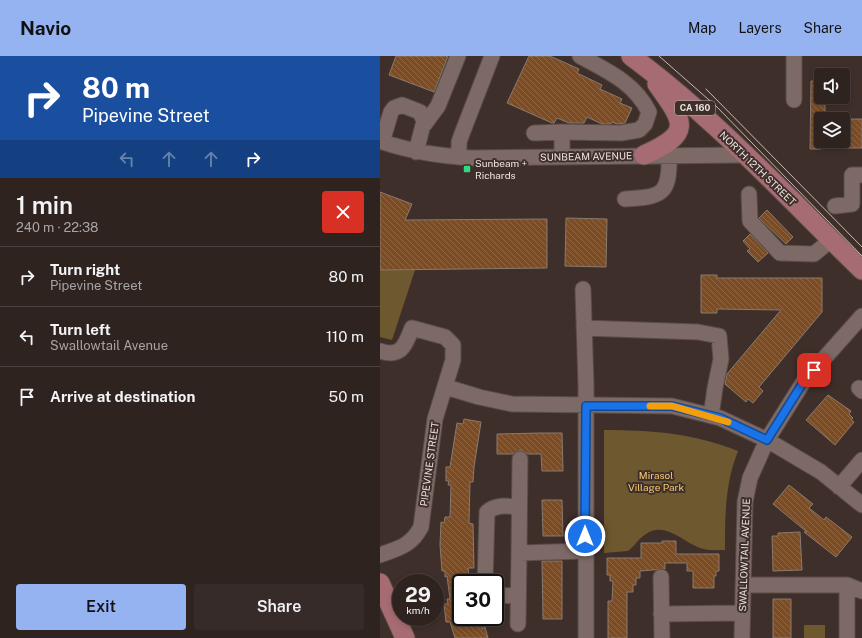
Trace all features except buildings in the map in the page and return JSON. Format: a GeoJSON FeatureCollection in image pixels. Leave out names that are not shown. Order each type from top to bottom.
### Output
{"type":"FeatureCollection","features":[{"type":"Feature","properties":{"kind":"main road","name":"NORTH 12TH STREET"},"geometry":{"type":"LineString","coordinates":[[637,61],[681,95],[745,155],[862,270]]}},
{"type":"Feature","properties":{"kind":"main road"},"geometry":{"type":"LineString","coordinates":[[637,61],[671,104],[679,122],[678,132],[670,142],[644,155]]}},
{"type":"Feature","properties":{"kind":"main road"},"geometry":{"type":"LineString","coordinates":[[380,583],[405,638]]}},
{"type":"Feature","properties":{"kind":"street"},"geometry":{"type":"LineString","coordinates":[[416,152],[424,125],[438,106],[458,56]]}},
{"type":"Feature","properties":{"kind":"street"},"geometry":{"type":"LineString","coordinates":[[459,157],[459,142],[462,131],[492,56]]}},
{"type":"Feature","properties":{"kind":"street"},"geometry":{"type":"LineString","coordinates":[[534,133],[621,133],[639,130],[645,124],[649,112],[642,99],[632,88],[602,61],[580,56]]}},
{"type":"Feature","properties":{"kind":"street"},"geometry":{"type":"LineString","coordinates":[[794,56],[794,100]]}},
{"type":"Feature","properties":{"kind":"street"},"geometry":{"type":"LineString","coordinates":[[381,142],[391,112],[398,106],[402,105],[420,112],[424,120],[424,125]]}},
{"type":"Feature","properties":{"kind":"street"},"geometry":{"type":"LineString","coordinates":[[562,132],[562,157]]}},
{"type":"Feature","properties":{"kind":"street","name":"SUNBEAM AVENUE"},"geometry":{"type":"LineString","coordinates":[[381,142],[435,156],[459,157],[745,155]]}},
{"type":"Feature","properties":{"kind":"street"},"geometry":{"type":"LineString","coordinates":[[625,199],[650,198],[660,194],[666,186],[669,175],[669,155]]}},
{"type":"Feature","properties":{"kind":"street"},"geometry":{"type":"LineString","coordinates":[[835,206],[852,204],[857,175]]}},
{"type":"Feature","properties":{"kind":"street"},"geometry":{"type":"LineString","coordinates":[[749,194],[750,221],[780,253],[814,254],[831,240]]}},
{"type":"Feature","properties":{"kind":"street"},"geometry":{"type":"LineString","coordinates":[[583,289],[586,406],[586,638]]}},
{"type":"Feature","properties":{"kind":"street","name":"SWALLOWTAIL AVENUE"},"geometry":{"type":"LineString","coordinates":[[742,638],[747,490],[767,440],[804,381],[862,316]]}},
{"type":"Feature","properties":{"kind":"street","name":"PIPEVINE STREET"},"geometry":{"type":"LineString","coordinates":[[380,351],[388,354],[396,353],[403,349],[412,328],[445,337],[454,345],[454,360],[435,419],[421,527],[416,536],[408,544],[380,555]]}},
{"type":"Feature","properties":{"kind":"street"},"geometry":{"type":"LineString","coordinates":[[584,328],[698,332],[720,336],[721,359],[711,416]]}},
{"type":"Feature","properties":{"kind":"street"},"geometry":{"type":"LineString","coordinates":[[446,387],[479,398],[512,404],[672,406],[711,416],[767,440],[821,472],[862,505]]}},
{"type":"Feature","properties":{"kind":"street"},"geometry":{"type":"LineString","coordinates":[[518,624],[520,459]]}},
{"type":"Feature","properties":{"kind":"street"},"geometry":{"type":"LineString","coordinates":[[839,487],[862,460]]}},
{"type":"Feature","properties":{"kind":"street"},"geometry":{"type":"LineString","coordinates":[[485,574],[487,512],[492,507],[519,507]]}},
{"type":"Feature","properties":{"kind":"street"},"geometry":{"type":"LineString","coordinates":[[519,553],[585,551]]}},
{"type":"Feature","properties":{"kind":"street"},"geometry":{"type":"LineString","coordinates":[[661,578],[662,638]]}},
{"type":"Feature","properties":{"kind":"street"},"geometry":{"type":"LineString","coordinates":[[743,585],[847,585],[862,591]]}},
{"type":"Feature","properties":{"kind":"street"},"geometry":{"type":"LineString","coordinates":[[847,585],[847,638]]}},
{"type":"Feature","properties":{"kind":"street"},"geometry":{"type":"LineString","coordinates":[[504,595],[518,596]]}},
{"type":"Feature","properties":{"kind":"street"},"geometry":{"type":"LineString","coordinates":[[661,614],[742,613]]}},
{"type":"Feature","properties":{"kind":"green space"},"geometry":{"type":"Polygon","coordinates":[[[380,270],[415,270],[392,340],[380,337],[380,270]]]}},
{"type":"Feature","properties":{"kind":"green space","name":"Mirasol Village Park"},"geometry":{"type":"Polygon","coordinates":[[[604,430],[655,432],[688,436],[738,451],[730,475],[728,488],[725,550],[703,549],[674,534],[660,530],[646,534],[628,551],[604,553],[604,430]]]}},
{"type":"Feature","properties":{"kind":"green space"},"geometry":{"type":"Polygon","coordinates":[[[804,625],[825,625],[825,638],[804,638],[804,625]]]}},
{"type":"Feature","properties":{"kind":"tram line"},"geometry":{"type":"LineString","coordinates":[[659,56],[717,107],[862,256]]}},
{"type":"Feature","properties":{"kind":"tram line"},"geometry":{"type":"LineString","coordinates":[[706,89],[862,247]]}},
{"type":"Feature","properties":{"kind":"slow traffic"},"geometry":{"type":"LineString","coordinates":[[650,406],[672,406],[720,418],[728,422]]}},
{"type":"Feature","properties":{"kind":"place","name":"Sunbeam + Richards"},"geometry":{"type":"Point","coordinates":[467,169]}},
{"type":"Feature","properties":{"kind":"route"},"geometry":{"type":"LineString","coordinates":[[585,536],[586,406],[672,406],[720,418],[767,440],[804,381],[814,370]]}}]}
